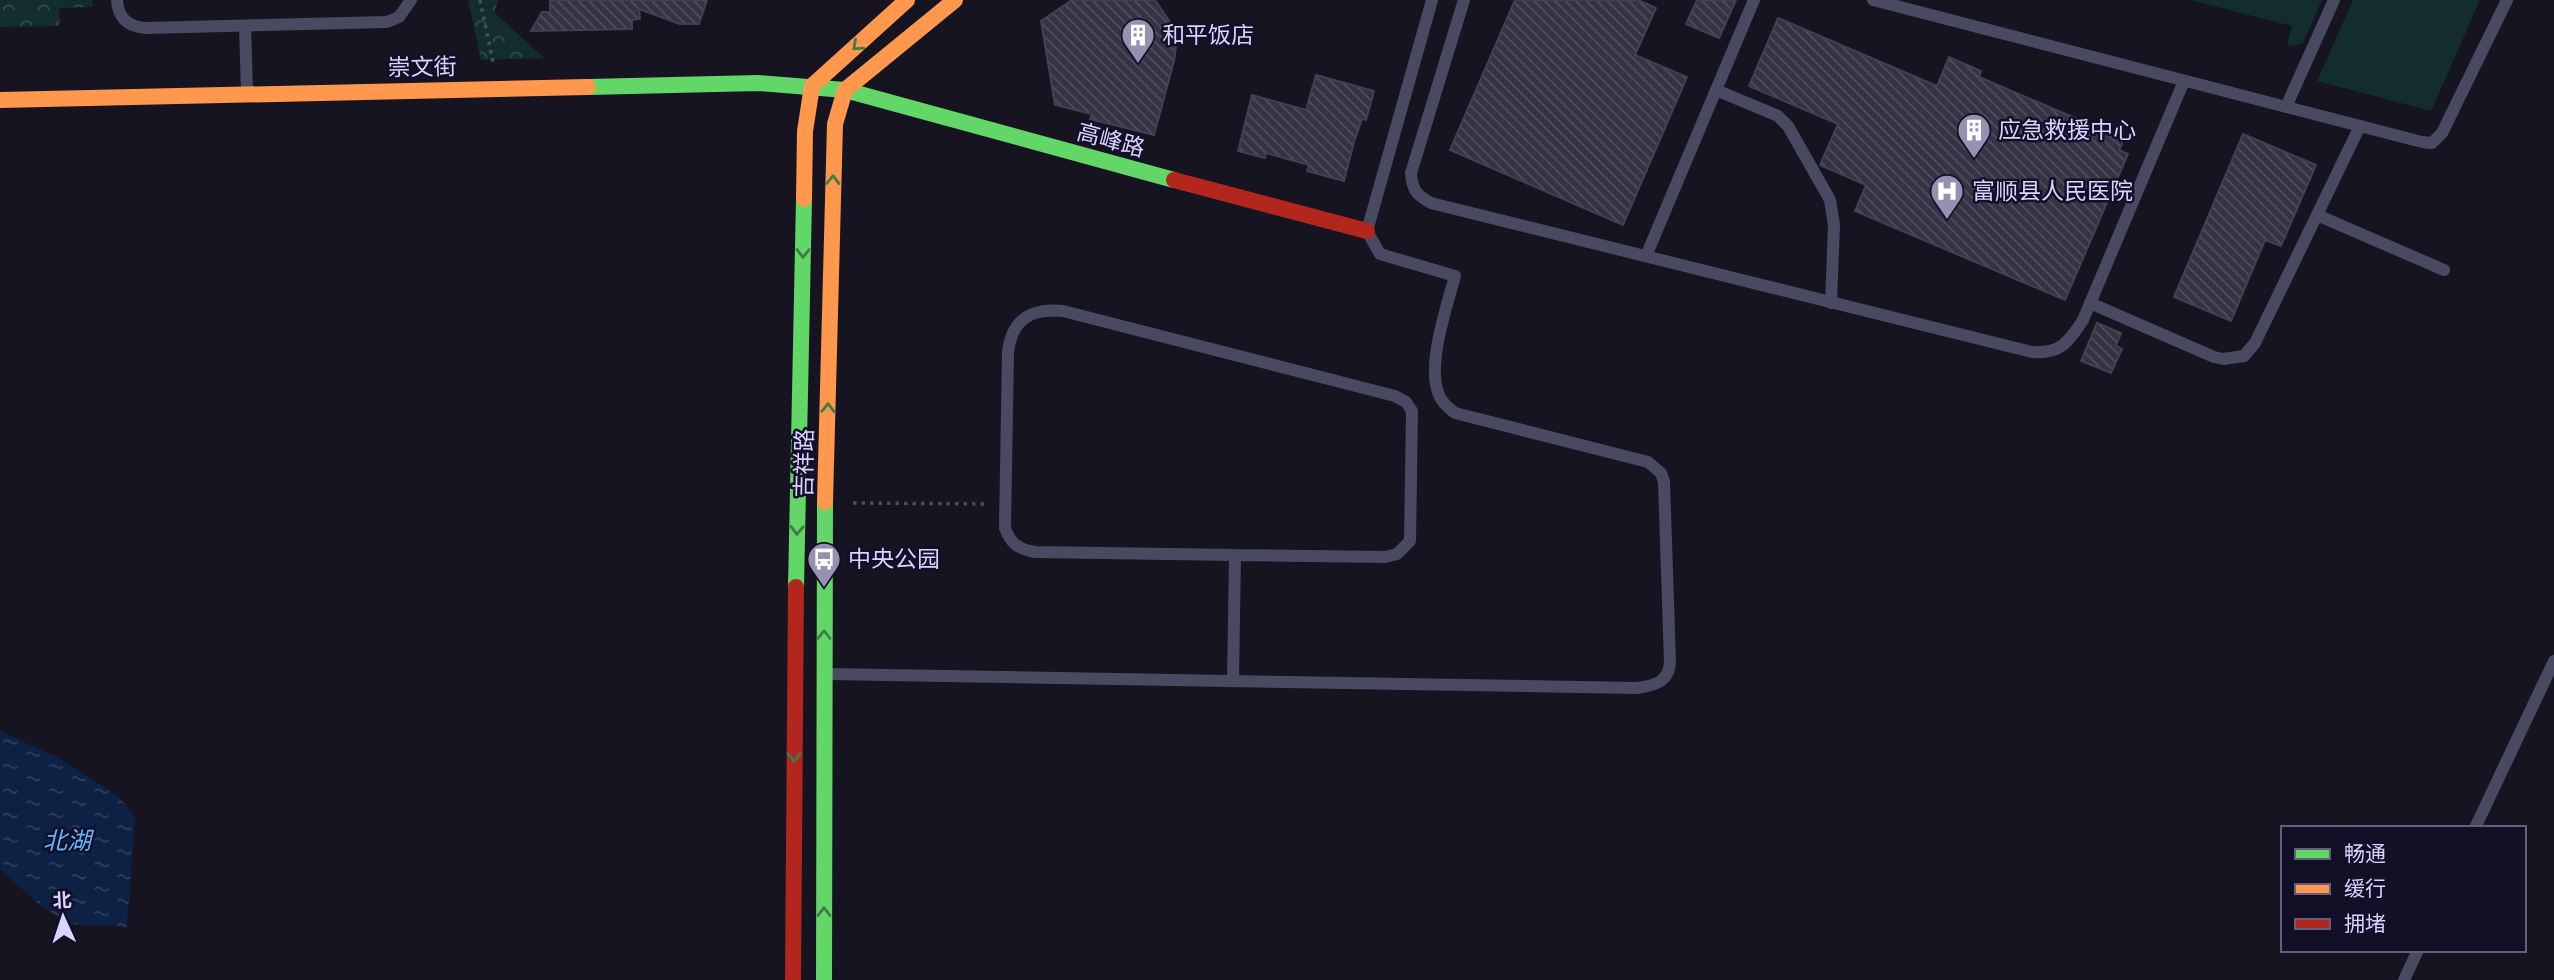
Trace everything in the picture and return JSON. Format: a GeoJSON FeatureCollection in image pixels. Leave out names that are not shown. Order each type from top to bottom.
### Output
{"type":"FeatureCollection","features":[{"type":"Feature","properties":{"kind":"main road"},"geometry":{"type":"LineString","coordinates":[[813,86],[907,0]]}},
{"type":"Feature","properties":{"kind":"main road"},"geometry":{"type":"LineString","coordinates":[[845,90],[955,0]]}},
{"type":"Feature","properties":{"kind":"main road","name":"崇文街"},"geometry":{"type":"LineString","coordinates":[[0,100],[758,83],[845,90]]}},
{"type":"Feature","properties":{"kind":"main road","name":"吉祥路"},"geometry":{"type":"LineString","coordinates":[[793,980],[796,588],[805,145],[813,86]]}},
{"type":"Feature","properties":{"kind":"main road","name":"吉祥路"},"geometry":{"type":"LineString","coordinates":[[824,980],[825,503],[835,124],[845,90]]}},
{"type":"Feature","properties":{"kind":"main road","name":"高峰路"},"geometry":{"type":"LineString","coordinates":[[845,90],[1367,231]]}},
{"type":"Feature","properties":{"kind":"lane"},"geometry":{"type":"LineString","coordinates":[[117,0],[122,18],[130,25],[138,27],[387,22],[399,17],[411,0]]}},
{"type":"Feature","properties":{"kind":"lane"},"geometry":{"type":"LineString","coordinates":[[824,674],[1636,688],[1660,682],[1670,669],[1664,482],[1661,473],[1648,461],[1455,412],[1447,406],[1437,391],[1436,361],[1455,276],[1380,254],[1367,231],[1432,0]]}},
{"type":"Feature","properties":{"kind":"lane"},"geometry":{"type":"LineString","coordinates":[[1464,0],[1411,173],[1412,186],[1419,197],[1431,203],[1831,303],[2020,350],[2045,353],[2058,349],[2070,340],[2083,320],[2184,81]]}},
{"type":"Feature","properties":{"kind":"lane"},"geometry":{"type":"LineString","coordinates":[[1646,256],[1754,0]]}},
{"type":"Feature","properties":{"kind":"lane"},"geometry":{"type":"LineString","coordinates":[[1873,0],[2432,143],[2442,133],[2507,0]]}},
{"type":"Feature","properties":{"kind":"lane"},"geometry":{"type":"LineString","coordinates":[[2286,107],[2334,0]]}},
{"type":"Feature","properties":{"kind":"lane"},"geometry":{"type":"LineString","coordinates":[[245,26],[247,94]]}},
{"type":"Feature","properties":{"kind":"lane"},"geometry":{"type":"LineString","coordinates":[[1716,90],[1778,116],[1788,126],[1830,200],[1834,225],[1831,303]]}},
{"type":"Feature","properties":{"kind":"lane"},"geometry":{"type":"LineString","coordinates":[[2090,303],[2214,357],[2224,359],[2244,356],[2255,343],[2360,126]]}},
{"type":"Feature","properties":{"kind":"lane"},"geometry":{"type":"LineString","coordinates":[[2317,215],[2444,270]]}},
{"type":"Feature","properties":{"kind":"lane"},"geometry":{"type":"LineString","coordinates":[[1046,309],[1063,311],[1395,396],[1406,402],[1412,411],[1413,422],[1412,532],[1405,549],[1385,558],[1235,555],[1024,550],[1015,546],[1005,528],[1010,338],[1025,318],[1046,309]]}},
{"type":"Feature","properties":{"kind":"lane"},"geometry":{"type":"LineString","coordinates":[[1233,681],[1235,555]]}},
{"type":"Feature","properties":{"kind":"lane"},"geometry":{"type":"LineString","coordinates":[[2476,826],[2554,661]]}},
{"type":"Feature","properties":{"kind":"lane"},"geometry":{"type":"LineString","coordinates":[[2404,980],[2417,952]]}},
{"type":"Feature","properties":{"kind":"path"},"geometry":{"type":"LineString","coordinates":[[480,0],[499,88]]}},
{"type":"Feature","properties":{"kind":"path"},"geometry":{"type":"LineString","coordinates":[[825,503],[1005,505]]}},
{"type":"Feature","properties":{"kind":"green space"},"geometry":{"type":"Polygon","coordinates":[[[0,0],[92,0],[93,7],[59,8],[60,26],[0,27],[0,0]]]}},
{"type":"Feature","properties":{"kind":"green space"},"geometry":{"type":"Polygon","coordinates":[[[468,0],[499,0],[494,12],[544,58],[481,60],[468,0]]]}},
{"type":"Feature","properties":{"kind":"green space"},"geometry":{"type":"Polygon","coordinates":[[[2190,0],[2322,0],[2303,43],[2293,46],[2287,45],[2292,26],[2190,0]]]}},
{"type":"Feature","properties":{"kind":"green space"},"geometry":{"type":"Polygon","coordinates":[[[2353,0],[2480,0],[2431,111],[2317,81],[2353,0]]]}},
{"type":"Feature","properties":{"kind":"water","name":"北湖"},"geometry":{"type":"Polygon","coordinates":[[[0,731],[59,758],[118,796],[135,817],[127,927],[68,924],[36,902],[0,869],[0,731]]]}},
{"type":"Feature","properties":{"kind":"building"},"geometry":{"type":"Polygon","coordinates":[[[550,0],[707,0],[699,24],[680,24],[639,9],[640,19],[632,20],[632,29],[531,31],[542,12],[550,12],[550,0]]]}},
{"type":"Feature","properties":{"kind":"building","name":"和平饭店"},"geometry":{"type":"Polygon","coordinates":[[[1072,0],[1155,0],[1172,25],[1176,46],[1174,61],[1154,135],[1090,119],[1092,114],[1055,105],[1041,21],[1072,0]]]}},
{"type":"Feature","properties":{"kind":"building"},"geometry":{"type":"Polygon","coordinates":[[[1515,0],[1638,0],[1656,8],[1635,55],[1687,77],[1623,225],[1450,150],[1515,0]]]}},
{"type":"Feature","properties":{"kind":"building"},"geometry":{"type":"Polygon","coordinates":[[[1697,0],[1736,0],[1719,38],[1686,24],[1697,0]]]}},
{"type":"Feature","properties":{"kind":"building","name":"应急救援中心"},"geometry":{"type":"Polygon","coordinates":[[[1778,18],[1937,86],[1949,57],[1981,71],[1979,77],[2124,139],[2119,150],[2128,154],[2065,300],[1855,211],[1866,185],[1820,165],[1838,124],[1749,86],[1778,18]]]}},
{"type":"Feature","properties":{"kind":"building"},"geometry":{"type":"Polygon","coordinates":[[[1316,75],[1374,91],[1366,120],[1362,119],[1354,142],[1344,181],[1307,171],[1309,165],[1266,153],[1265,158],[1238,151],[1252,95],[1306,110],[1316,75]]]}},
{"type":"Feature","properties":{"kind":"building"},"geometry":{"type":"Polygon","coordinates":[[[2243,134],[2316,165],[2281,246],[2265,240],[2231,321],[2174,297],[2243,134]]]}},
{"type":"Feature","properties":{"kind":"building"},"geometry":{"type":"Polygon","coordinates":[[[2097,323],[2121,333],[2116,346],[2122,349],[2111,373],[2081,361],[2097,323]]]}},
{"type":"Feature","properties":{"kind":"traffic: fast"},"geometry":{"type":"LineString","coordinates":[[588,87],[758,83],[845,90],[1174,180]]}},
{"type":"Feature","properties":{"kind":"traffic: fast"},"geometry":{"type":"LineString","coordinates":[[796,587],[804,199]]}},
{"type":"Feature","properties":{"kind":"traffic: fast"},"geometry":{"type":"LineString","coordinates":[[824,980],[825,502]]}},
{"type":"Feature","properties":{"kind":"traffic: slow"},"geometry":{"type":"LineString","coordinates":[[804,199],[805,131],[812,86],[907,0]]}},
{"type":"Feature","properties":{"kind":"traffic: slow"},"geometry":{"type":"LineString","coordinates":[[825,502],[835,124],[845,90],[955,0]]}},
{"type":"Feature","properties":{"kind":"traffic: slow"},"geometry":{"type":"LineString","coordinates":[[0,100],[588,87]]}},
{"type":"Feature","properties":{"kind":"traffic: jam"},"geometry":{"type":"LineString","coordinates":[[1174,180],[1367,231]]}},
{"type":"Feature","properties":{"kind":"traffic: jam"},"geometry":{"type":"LineString","coordinates":[[793,980],[796,587]]}},
{"type":"Feature","properties":{"kind":"place","name":"和平饭店"},"geometry":{"type":"Point","coordinates":[1138,65]}},
{"type":"Feature","properties":{"kind":"place","name":"应急救援中心"},"geometry":{"type":"Point","coordinates":[1974,160]}},
{"type":"Feature","properties":{"kind":"place","name":"富顺县人民医院"},"geometry":{"type":"Point","coordinates":[1947,221]}},
{"type":"Feature","properties":{"kind":"place","name":"中央公园"},"geometry":{"type":"Point","coordinates":[824,589]}}]}
